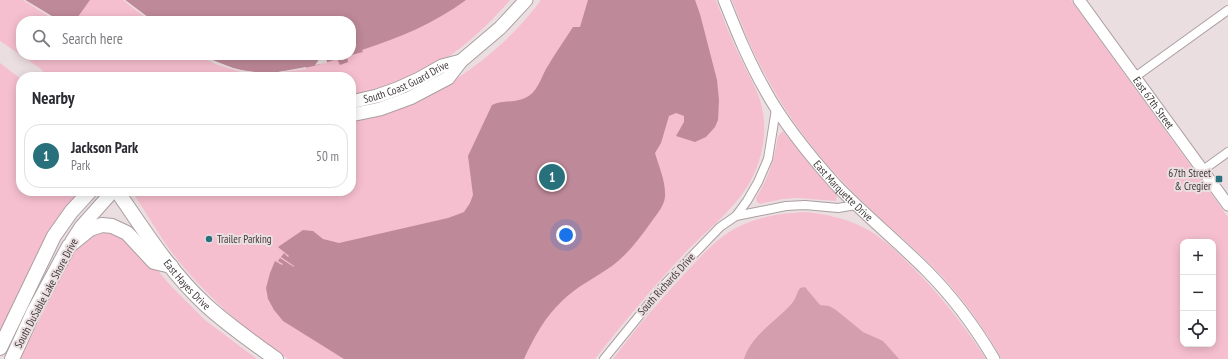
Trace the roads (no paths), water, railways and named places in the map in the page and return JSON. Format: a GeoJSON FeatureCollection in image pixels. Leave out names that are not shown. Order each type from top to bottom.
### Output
{"type":"FeatureCollection","features":[{"type":"Feature","properties":{"kind":"highway","name":"South DuSable Lake Shore Drive"},"geometry":{"type":"LineString","coordinates":[[0,348],[54,236],[71,212],[85,196]]}},
{"type":"Feature","properties":{"kind":"highway","name":"East Hayes Drive"},"geometry":{"type":"LineString","coordinates":[[121,196],[171,266],[204,304],[233,328],[276,359]]}},
{"type":"Feature","properties":{"kind":"highway"},"geometry":{"type":"LineString","coordinates":[[69,246],[90,229],[102,225],[112,226],[127,233],[154,262],[171,266]]}},
{"type":"Feature","properties":{"kind":"highway","name":"South DuSable Lake Shore Drive"},"geometry":{"type":"LineString","coordinates":[[12,359],[34,311],[69,246]]}},
{"type":"Feature","properties":{"kind":"main road","name":"South Coast Guard Drive"},"geometry":{"type":"LineString","coordinates":[[356,115],[380,109],[422,93],[448,78],[461,61],[500,28],[526,0]]}},
{"type":"Feature","properties":{"kind":"main road","name":"South Coast Guard Drive"},"geometry":{"type":"LineString","coordinates":[[356,101],[397,89],[442,66],[461,61]]}},
{"type":"Feature","properties":{"kind":"main road","name":"South DuSable Lake Shore Drive"},"geometry":{"type":"LineString","coordinates":[[69,246],[81,227],[109,196]]}},
{"type":"Feature","properties":{"kind":"street","name":"East Marquette Drive"},"geometry":{"type":"LineString","coordinates":[[724,0],[747,57],[776,109],[818,164],[856,205],[926,270],[942,288],[976,330],[994,359]]}},
{"type":"Feature","properties":{"kind":"street","name":"East 67th Street"},"geometry":{"type":"LineString","coordinates":[[1080,0],[1228,205]]}},
{"type":"Feature","properties":{"kind":"street"},"geometry":{"type":"LineString","coordinates":[[1135,77],[1228,10]]}},
{"type":"Feature","properties":{"kind":"street","name":"South Richards Drive"},"geometry":{"type":"LineString","coordinates":[[604,359],[665,284],[715,232],[736,216],[752,192],[764,169],[769,154],[776,109]]}},
{"type":"Feature","properties":{"kind":"street"},"geometry":{"type":"LineString","coordinates":[[1203,170],[1228,152]]}},
{"type":"Feature","properties":{"kind":"street","name":"South Richards Drive"},"geometry":{"type":"LineString","coordinates":[[736,216],[786,206],[805,205],[838,208],[856,205]]}},
{"type":"Feature","properties":{"kind":"place","name":"Jackson Park"},"geometry":{"type":"Point","coordinates":[552,177]}},
{"type":"Feature","properties":{"kind":"place","name":"67th Street & Cregier"},"geometry":{"type":"Point","coordinates":[1219,179]}},
{"type":"Feature","properties":{"kind":"place","name":"Trailer Parking"},"geometry":{"type":"Point","coordinates":[209,239]}}]}
